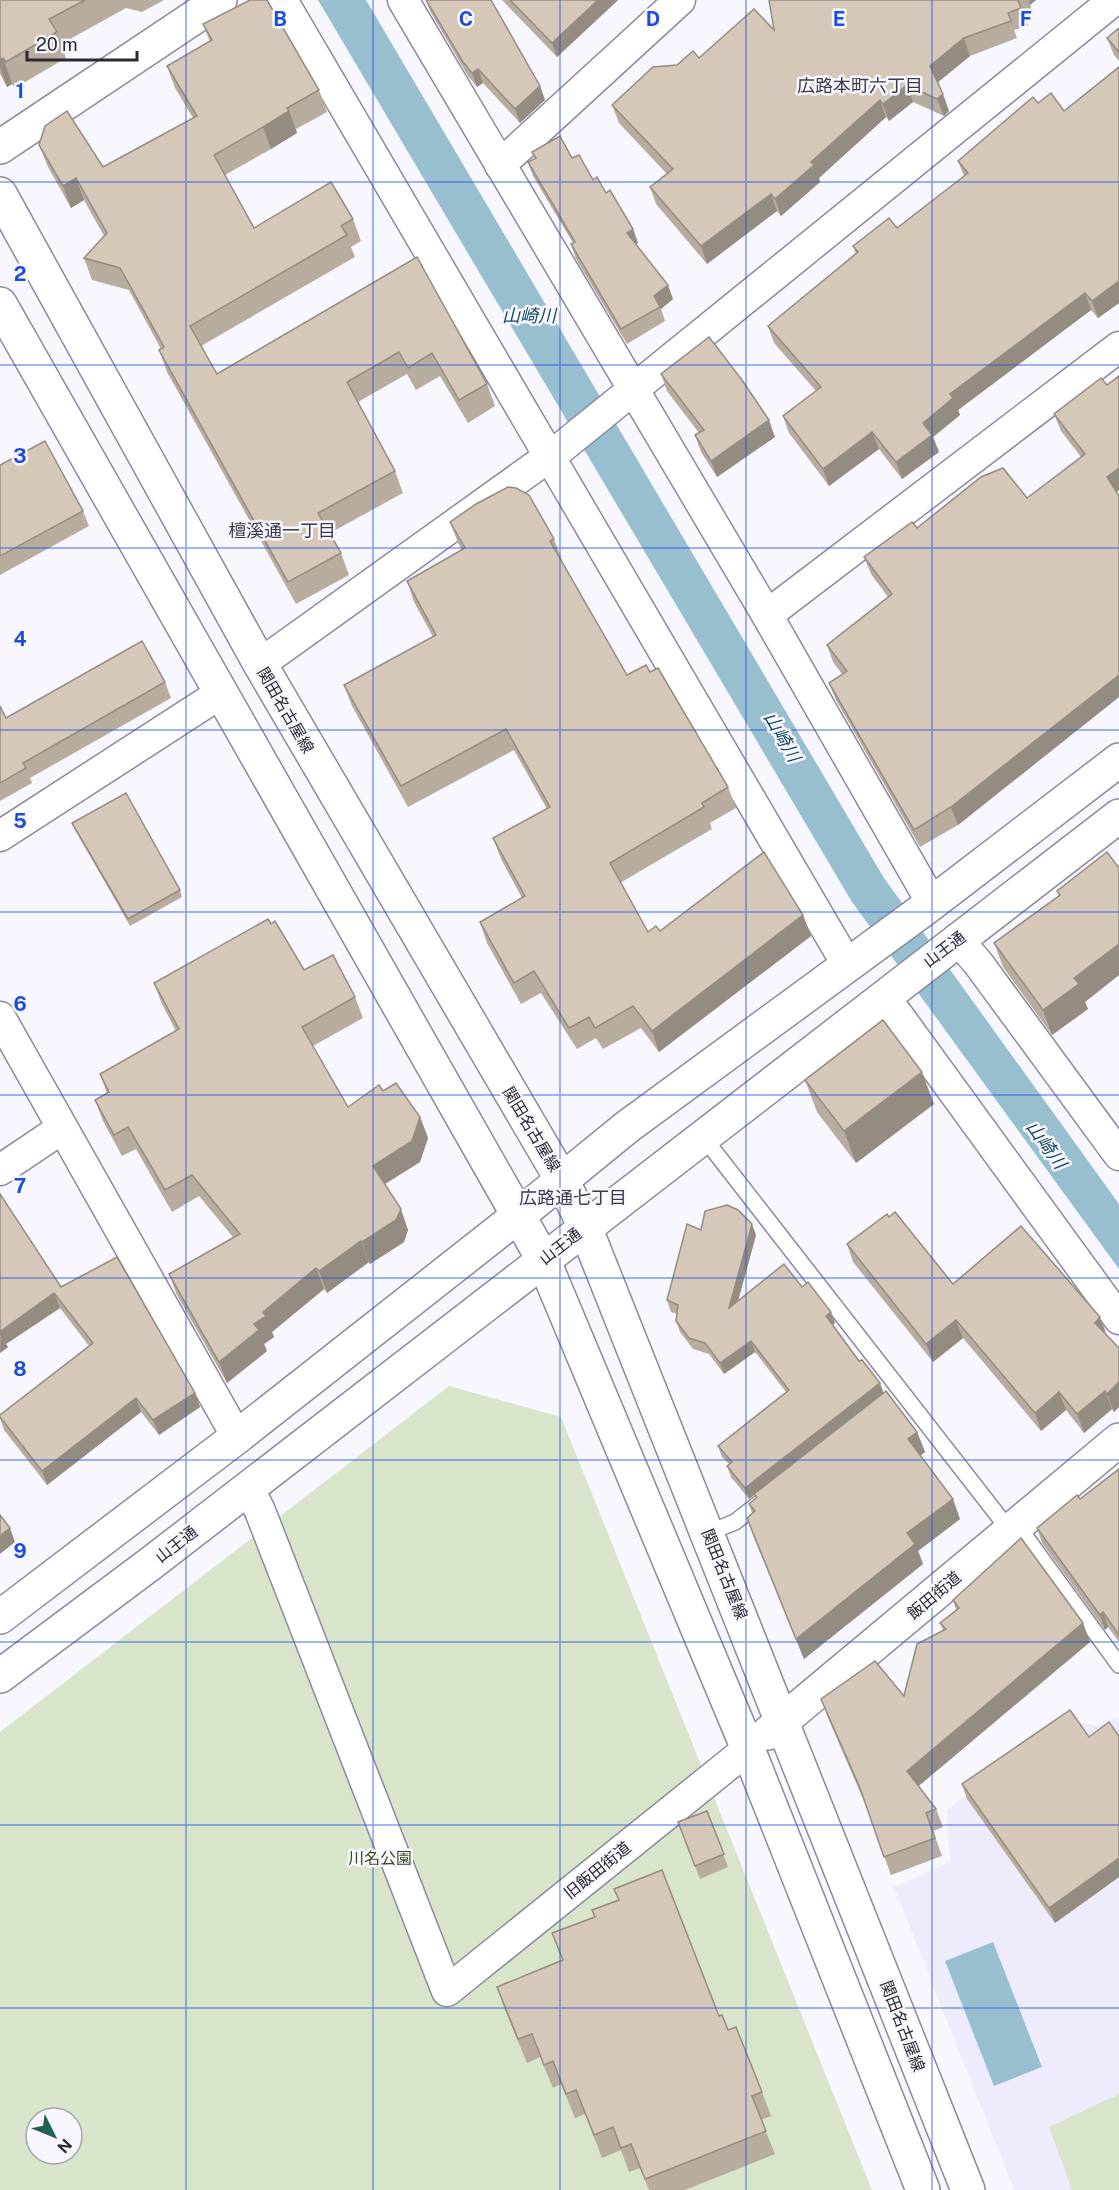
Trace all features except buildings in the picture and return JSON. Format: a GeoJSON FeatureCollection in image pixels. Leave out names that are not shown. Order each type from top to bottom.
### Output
{"type":"FeatureCollection","features":[{"type":"Feature","properties":{"kind":"main road"},"geometry":{"type":"LineString","coordinates":[[0,147],[220,0]]}},
{"type":"Feature","properties":{"kind":"main road","name":"関田名古屋線"},"geometry":{"type":"LineString","coordinates":[[0,194],[260,664],[562,1180],[585,1227],[784,1721],[968,2190]]}},
{"type":"Feature","properties":{"kind":"main road"},"geometry":{"type":"LineString","coordinates":[[0,304],[543,1259],[748,1749],[923,2190]]}},
{"type":"Feature","properties":{"kind":"main road"},"geometry":{"type":"LineString","coordinates":[[0,1617],[237,1437],[518,1216],[627,1127],[854,961],[1119,760]]}},
{"type":"Feature","properties":{"kind":"main road","name":"山王通"},"geometry":{"type":"LineString","coordinates":[[0,1676],[150,1564],[543,1259],[704,1138],[885,994],[1119,816]]}},
{"type":"Feature","properties":{"kind":"main road","name":"飯田街道"},"geometry":{"type":"LineString","coordinates":[[748,1749],[1119,1440]]}},
{"type":"Feature","properties":{"kind":"street"},"geometry":{"type":"LineString","coordinates":[[282,0],[555,452],[854,961]]}},
{"type":"Feature","properties":{"kind":"street"},"geometry":{"type":"LineString","coordinates":[[403,0],[766,615],[929,905]]}},
{"type":"Feature","properties":{"kind":"street"},"geometry":{"type":"LineString","coordinates":[[500,165],[680,0]]}},
{"type":"Feature","properties":{"kind":"street"},"geometry":{"type":"LineString","coordinates":[[260,664],[555,452],[1114,0]]}},
{"type":"Feature","properties":{"kind":"street"},"geometry":{"type":"LineString","coordinates":[[766,615],[1119,347]]}},
{"type":"Feature","properties":{"kind":"street"},"geometry":{"type":"LineString","coordinates":[[0,836],[221,693]]}},
{"type":"Feature","properties":{"kind":"street"},"geometry":{"type":"LineString","coordinates":[[955,941],[978,963],[1115,1141]]}},
{"type":"Feature","properties":{"kind":"street"},"geometry":{"type":"LineString","coordinates":[[885,994],[1119,1319]]}},
{"type":"Feature","properties":{"kind":"street"},"geometry":{"type":"LineString","coordinates":[[0,1017],[61,1129],[237,1437]]}},
{"type":"Feature","properties":{"kind":"street"},"geometry":{"type":"LineString","coordinates":[[0,1170],[61,1129]]}},
{"type":"Feature","properties":{"kind":"street","name":"旧飯田街道"},"geometry":{"type":"LineString","coordinates":[[248,1487],[260,1511],[447,1991],[748,1749]]}},
{"type":"Feature","properties":{"kind":"lane"},"geometry":{"type":"LineString","coordinates":[[704,1138],[897,1395],[1014,1528],[1119,1665]]}},
{"type":"Feature","properties":{"kind":"lane"},"geometry":{"type":"LineString","coordinates":[[708,1533],[735,1522],[781,1486]]}},
{"type":"Feature","properties":{"kind":"shaded area"},"geometry":{"type":"Polygon","coordinates":[[[1117,1717],[1119,1720],[1119,2190],[1014,2190],[894,1887],[950,1862],[947,1810],[1048,1733],[1075,1721],[1097,1726],[1117,1717]]]}},
{"type":"Feature","properties":{"kind":"green space","name":"川名公園"},"geometry":{"type":"Polygon","coordinates":[[[449,1386],[561,1417],[872,2190],[0,2190],[0,1732],[449,1386]]]}},
{"type":"Feature","properties":{"kind":"green space"},"geometry":{"type":"Polygon","coordinates":[[[1119,2094],[1119,2190],[1072,2190],[1049,2127],[1119,2094]]]}},
{"type":"Feature","properties":{"kind":"water","name":"山崎川"},"geometry":{"type":"Polygon","coordinates":[[[318,0],[366,0],[884,878],[1119,1204],[1119,1269],[852,902],[318,0]]]}},
{"type":"Feature","properties":{"kind":"water"},"geometry":{"type":"Polygon","coordinates":[[[993,1942],[1042,2067],[994,2086],[945,1961],[993,1942]]]}},
{"type":"Feature","properties":{"kind":"district","name":"広路本町六丁目"},"geometry":{"type":"Point","coordinates":[860,86]}},
{"type":"Feature","properties":{"kind":"district","name":"檀溪通一丁目"},"geometry":{"type":"Point","coordinates":[282,531]}},
{"type":"Feature","properties":{"kind":"district","name":"広路通七丁目"},"geometry":{"type":"Point","coordinates":[573,1198]}}]}
